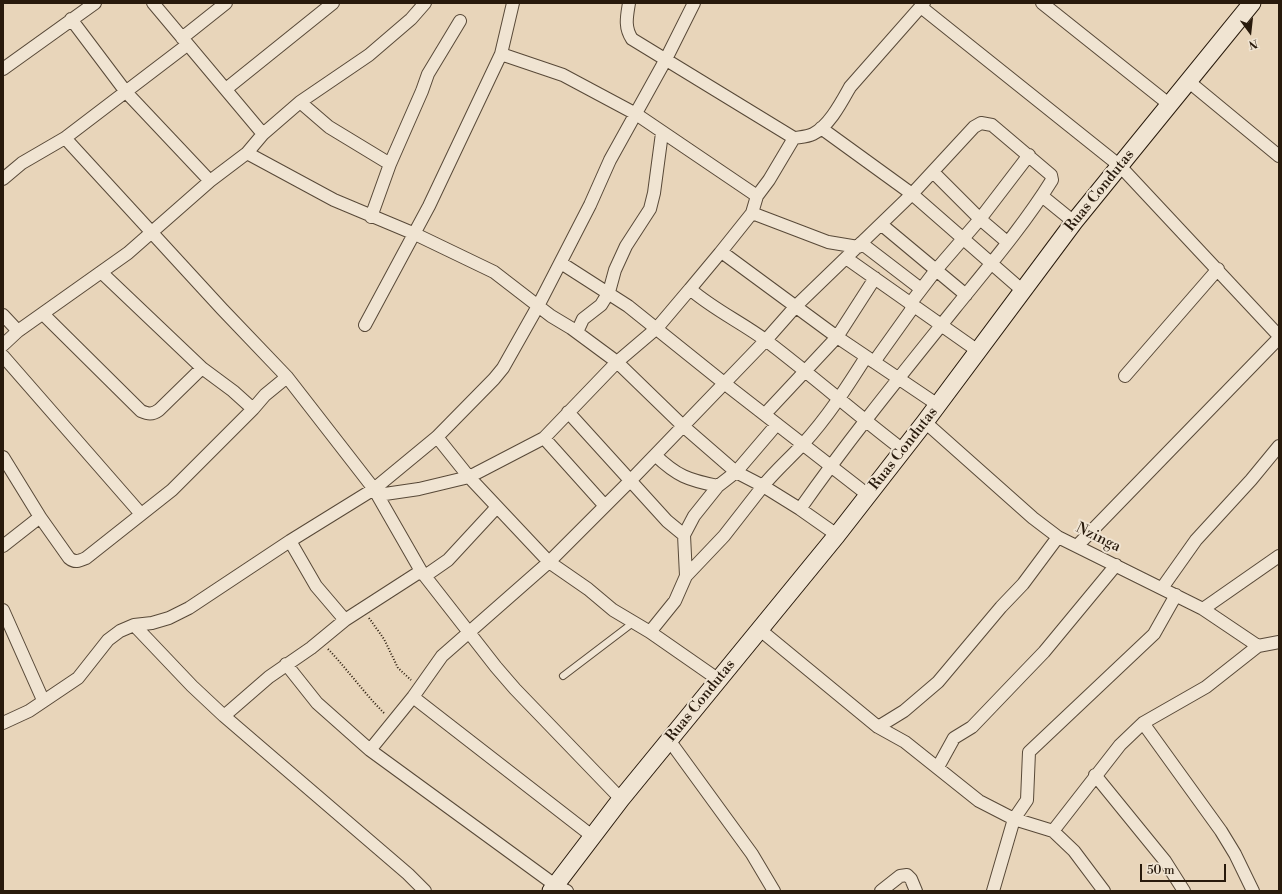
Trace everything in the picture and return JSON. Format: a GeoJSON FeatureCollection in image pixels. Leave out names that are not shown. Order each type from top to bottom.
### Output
{"type":"FeatureCollection","features":[{"type":"Feature","properties":{"kind":"street"},"geometry":{"type":"LineString","coordinates":[[3,69],[95,3]]}},
{"type":"Feature","properties":{"kind":"street"},"geometry":{"type":"LineString","coordinates":[[153,3],[184,42],[226,89],[263,134]]}},
{"type":"Feature","properties":{"kind":"street"},"geometry":{"type":"LineString","coordinates":[[3,179],[22,163],[65,138],[126,92],[184,42],[226,3]]}},
{"type":"Feature","properties":{"kind":"street"},"geometry":{"type":"LineString","coordinates":[[226,89],[333,3]]}},
{"type":"Feature","properties":{"kind":"street"},"geometry":{"type":"LineString","coordinates":[[3,345],[18,331],[128,253],[210,181],[246,153],[263,134],[300,102],[369,55],[411,19],[425,3]]}},
{"type":"Feature","properties":{"kind":"street"},"geometry":{"type":"LineString","coordinates":[[365,325],[415,234],[501,54],[513,3]]}},
{"type":"Feature","properties":{"kind":"street"},"geometry":{"type":"LineString","coordinates":[[629,3],[626,22],[632,39],[794,138],[812,135],[821,128],[842,101],[850,87],[923,5],[1120,166],[1218,269],[1279,337],[1077,546]]}},
{"type":"Feature","properties":{"kind":"street"},"geometry":{"type":"LineString","coordinates":[[3,723],[29,711],[43,700],[78,678],[108,640],[120,631],[134,625],[158,621],[189,608],[290,541],[376,492],[437,437],[499,373],[561,263],[590,205],[610,160],[666,59],[694,3]]}},
{"type":"Feature","properties":{"kind":"street"},"geometry":{"type":"LineString","coordinates":[[1042,3],[1170,105]]}},
{"type":"Feature","properties":{"kind":"street","name":"Ruas Condutas"},"geometry":{"type":"LineString","coordinates":[[558,889],[592,836],[837,535],[938,405],[1074,222],[1252,3]]}},
{"type":"Feature","properties":{"kind":"street"},"geometry":{"type":"LineString","coordinates":[[71,19],[126,92],[210,181]]}},
{"type":"Feature","properties":{"kind":"street"},"geometry":{"type":"LineString","coordinates":[[371,217],[390,164],[428,74],[460,21]]}},
{"type":"Feature","properties":{"kind":"street"},"geometry":{"type":"LineString","coordinates":[[501,54],[558,72],[636,114],[757,196]]}},
{"type":"Feature","properties":{"kind":"street"},"geometry":{"type":"LineString","coordinates":[[1188,81],[1279,156]]}},
{"type":"Feature","properties":{"kind":"street"},"geometry":{"type":"LineString","coordinates":[[300,102],[329,126],[390,164]]}},
{"type":"Feature","properties":{"kind":"street"},"geometry":{"type":"LineString","coordinates":[[370,750],[416,692],[442,656],[549,562],[631,480],[766,340],[796,306],[859,245],[882,225],[933,172],[974,126],[981,123],[992,125],[1052,176],[1052,180],[1042,196],[991,264],[830,465],[800,509]]}},
{"type":"Feature","properties":{"kind":"street"},"geometry":{"type":"LineString","coordinates":[[821,128],[912,194],[1022,291]]}},
{"type":"Feature","properties":{"kind":"street"},"geometry":{"type":"LineString","coordinates":[[577,332],[583,319],[601,305],[609,292],[615,270],[626,246],[652,203],[662,133]]}},
{"type":"Feature","properties":{"kind":"street"},"geometry":{"type":"LineString","coordinates":[[65,138],[153,232],[222,309],[287,377],[376,492],[423,573],[515,689],[621,799]]}},
{"type":"Feature","properties":{"kind":"street"},"geometry":{"type":"LineString","coordinates":[[376,492],[419,489],[470,477],[544,438],[618,362],[657,328],[690,289],[752,213],[757,196],[769,180],[794,138]]}},
{"type":"Feature","properties":{"kind":"street"},"geometry":{"type":"LineString","coordinates":[[246,153],[334,200],[371,217],[415,234],[494,272],[538,306],[618,362],[683,426],[736,472],[763,486],[800,509],[837,535]]}},
{"type":"Feature","properties":{"kind":"street"},"geometry":{"type":"LineString","coordinates":[[650,632],[672,606],[686,576],[724,536],[776,470],[803,444],[912,305],[921,289],[980,219],[1029,156]]}},
{"type":"Feature","properties":{"kind":"street"},"geometry":{"type":"LineString","coordinates":[[933,172],[980,219],[1007,242]]}},
{"type":"Feature","properties":{"kind":"street"},"geometry":{"type":"LineString","coordinates":[[1042,196],[1074,222]]}},
{"type":"Feature","properties":{"kind":"street"},"geometry":{"type":"LineString","coordinates":[[752,213],[828,242],[859,245],[921,289]]}},
{"type":"Feature","properties":{"kind":"street"},"geometry":{"type":"LineString","coordinates":[[882,225],[966,295]]}},
{"type":"Feature","properties":{"kind":"street"},"geometry":{"type":"LineString","coordinates":[[720,252],[837,337],[938,405]]}},
{"type":"Feature","properties":{"kind":"street"},"geometry":{"type":"LineString","coordinates":[[846,258],[978,351]]}},
{"type":"Feature","properties":{"kind":"street"},"geometry":{"type":"LineString","coordinates":[[561,263],[609,292],[657,328],[724,383],[868,495]]}},
{"type":"Feature","properties":{"kind":"street"},"geometry":{"type":"LineString","coordinates":[[1125,376],[1218,269]]}},
{"type":"Feature","properties":{"kind":"street"},"geometry":{"type":"LineString","coordinates":[[101,272],[202,368],[233,391],[253,409]]}},
{"type":"Feature","properties":{"kind":"street"},"geometry":{"type":"LineString","coordinates":[[765,414],[837,337],[875,278]]}},
{"type":"Feature","properties":{"kind":"street"},"geometry":{"type":"LineString","coordinates":[[690,289],[699,297],[766,340],[903,450]]}},
{"type":"Feature","properties":{"kind":"street"},"geometry":{"type":"LineString","coordinates":[[43,314],[141,411],[148,414],[154,414],[159,410],[202,368]]}},
{"type":"Feature","properties":{"kind":"street"},"geometry":{"type":"LineString","coordinates":[[3,315],[18,331]]}},
{"type":"Feature","properties":{"kind":"street"},"geometry":{"type":"LineString","coordinates":[[3,356],[141,514]]}},
{"type":"Feature","properties":{"kind":"street"},"geometry":{"type":"LineString","coordinates":[[3,457],[40,517],[69,558],[72,561],[78,561],[86,558],[172,490],[253,409],[265,395],[287,377]]}},
{"type":"Feature","properties":{"kind":"street"},"geometry":{"type":"LineString","coordinates":[[568,412],[667,521],[684,535]]}},
{"type":"Feature","properties":{"kind":"street","name":"Nzinga"},"geometry":{"type":"LineString","coordinates":[[925,422],[1033,518],[1058,537],[1203,609],[1258,646]]}},
{"type":"Feature","properties":{"kind":"street"},"geometry":{"type":"LineString","coordinates":[[686,576],[684,535],[694,516],[718,486],[736,472],[777,424]]}},
{"type":"Feature","properties":{"kind":"street"},"geometry":{"type":"LineString","coordinates":[[437,437],[470,477],[549,562],[588,589],[613,610],[650,632],[719,680]]}},
{"type":"Feature","properties":{"kind":"street"},"geometry":{"type":"LineString","coordinates":[[544,438],[605,506]]}},
{"type":"Feature","properties":{"kind":"street"},"geometry":{"type":"LineString","coordinates":[[1162,588],[1196,540],[1279,446]]}},
{"type":"Feature","properties":{"kind":"street"},"geometry":{"type":"LineString","coordinates":[[655,455],[673,472],[698,482],[718,486]]}},
{"type":"Feature","properties":{"kind":"street"},"geometry":{"type":"LineString","coordinates":[[224,716],[286,664],[320,641],[362,608],[448,560],[497,507]]}},
{"type":"Feature","properties":{"kind":"street"},"geometry":{"type":"LineString","coordinates":[[3,546],[40,517]]}},
{"type":"Feature","properties":{"kind":"street"},"geometry":{"type":"LineString","coordinates":[[878,727],[904,711],[938,682],[1001,607],[1023,584],[1058,537]]}},
{"type":"Feature","properties":{"kind":"street"},"geometry":{"type":"LineString","coordinates":[[290,541],[316,586],[345,620]]}},
{"type":"Feature","properties":{"kind":"street"},"geometry":{"type":"LineString","coordinates":[[1203,609],[1279,556]]}},
{"type":"Feature","properties":{"kind":"street"},"geometry":{"type":"LineString","coordinates":[[938,767],[954,738],[972,727],[1044,652],[1116,565]]}},
{"type":"Feature","properties":{"kind":"street"},"geometry":{"type":"LineString","coordinates":[[993,891],[1014,819],[1027,800],[1029,752],[1154,634],[1176,595]]}},
{"type":"Feature","properties":{"kind":"street"},"geometry":{"type":"LineString","coordinates":[[3,610],[43,700]]}},
{"type":"Feature","properties":{"kind":"street"},"geometry":{"type":"LineString","coordinates":[[134,625],[192,686],[224,716],[408,874],[425,891]]}},
{"type":"Feature","properties":{"kind":"street"},"geometry":{"type":"LineString","coordinates":[[759,629],[878,727],[905,742],[979,801],[1014,819],[1053,831],[1074,851],[1104,891]]}},
{"type":"Feature","properties":{"kind":"street"},"geometry":{"type":"LineString","coordinates":[[1053,831],[1095,775],[1120,745],[1143,723],[1206,687],[1258,646],[1279,642]]}},
{"type":"Feature","properties":{"kind":"street"},"geometry":{"type":"LineString","coordinates":[[286,664],[317,703],[370,750],[558,889]]}},
{"type":"Feature","properties":{"kind":"street"},"geometry":{"type":"LineString","coordinates":[[416,692],[592,836]]}},
{"type":"Feature","properties":{"kind":"street"},"geometry":{"type":"LineString","coordinates":[[1143,723],[1221,831],[1238,859],[1253,891]]}},
{"type":"Feature","properties":{"kind":"street"},"geometry":{"type":"LineString","coordinates":[[670,740],[752,854],[774,891]]}},
{"type":"Feature","properties":{"kind":"street"},"geometry":{"type":"LineString","coordinates":[[1095,775],[1165,861],[1184,891]]}},
{"type":"Feature","properties":{"kind":"street"},"geometry":{"type":"LineString","coordinates":[[881,891],[900,876],[907,874],[916,891]]}},
{"type":"Feature","properties":{"kind":"lane"},"geometry":{"type":"LineString","coordinates":[[563,676],[634,622]]}},
{"type":"Feature","properties":{"kind":"path"},"geometry":{"type":"LineString","coordinates":[[362,608],[384,639],[398,668],[416,692]]}},
{"type":"Feature","properties":{"kind":"path"},"geometry":{"type":"LineString","coordinates":[[320,641],[342,663],[363,691],[392,721]]}}]}
